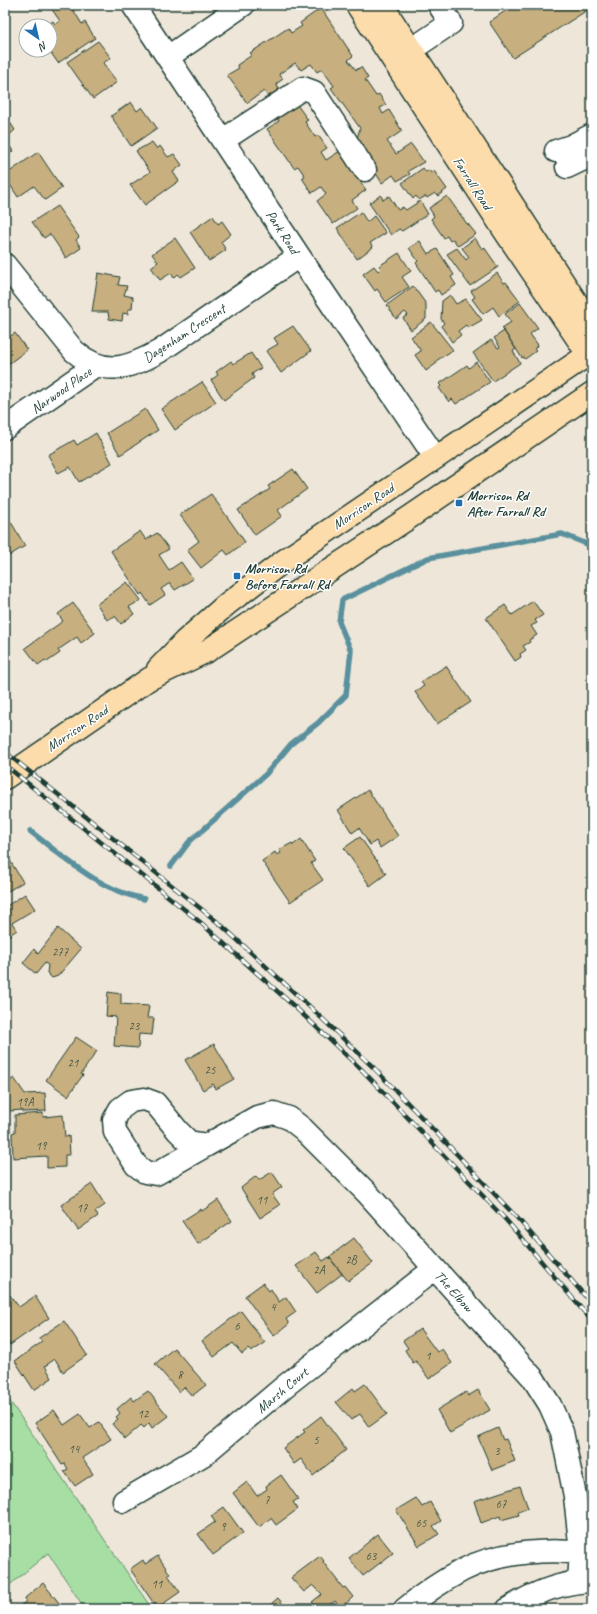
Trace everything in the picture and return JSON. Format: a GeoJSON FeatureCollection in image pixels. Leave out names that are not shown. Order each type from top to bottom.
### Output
{"type":"FeatureCollection","features":[{"type":"Feature","properties":{"kind":"main road","name":"Farrall Road"},"geometry":{"type":"LineString","coordinates":[[357,5],[402,56],[592,326]]}},
{"type":"Feature","properties":{"kind":"main road","name":"Farrall Road"},"geometry":{"type":"LineString","coordinates":[[382,5],[402,56],[506,233],[591,355]]}},
{"type":"Feature","properties":{"kind":"main road","name":"Morrison Road"},"geometry":{"type":"LineString","coordinates":[[149,679],[185,641],[227,604],[285,560],[435,457],[591,355]]}},
{"type":"Feature","properties":{"kind":"main road","name":"Morrison Road"},"geometry":{"type":"LineString","coordinates":[[5,778],[149,679],[207,651],[410,517],[592,393]]}},
{"type":"Feature","properties":{"kind":"street","name":"Park Road"},"geometry":{"type":"LineString","coordinates":[[133,5],[299,256],[435,457]]}},
{"type":"Feature","properties":{"kind":"street"},"geometry":{"type":"LineString","coordinates":[[168,57],[243,5]]}},
{"type":"Feature","properties":{"kind":"street"},"geometry":{"type":"LineString","coordinates":[[402,56],[451,23],[439,5]]}},
{"type":"Feature","properties":{"kind":"street"},"geometry":{"type":"LineString","coordinates":[[223,140],[303,88],[314,92],[365,170]]}},
{"type":"Feature","properties":{"kind":"street"},"geometry":{"type":"LineString","coordinates":[[592,135],[571,146],[562,159],[592,155]]}},
{"type":"Feature","properties":{"kind":"street","name":"Dagenham Crescent"},"geometry":{"type":"LineString","coordinates":[[5,265],[74,351],[84,359],[96,365],[109,368],[124,367],[136,364],[160,351],[299,256]]}},
{"type":"Feature","properties":{"kind":"street","name":"Narwood Place"},"geometry":{"type":"LineString","coordinates":[[5,428],[96,365]]}},
{"type":"Feature","properties":{"kind":"street","name":"The Elbow"},"geometry":{"type":"LineString","coordinates":[[207,1145],[257,1117],[274,1114],[289,1118],[303,1128],[367,1193],[533,1378],[550,1405],[562,1432],[587,1553],[586,1581]]}},
{"type":"Feature","properties":{"kind":"street","name":"Marsh Court"},"geometry":{"type":"LineString","coordinates":[[124,1501],[203,1456],[296,1377],[434,1269]]}},
{"type":"Feature","properties":{"kind":"street"},"geometry":{"type":"LineString","coordinates":[[405,1609],[429,1590],[464,1569],[498,1557],[542,1552],[587,1553]]}},
{"type":"Feature","properties":{"kind":"street"},"geometry":{"type":"LineString","coordinates":[[508,1609],[522,1600],[546,1589],[586,1581]]}},
{"type":"Feature","properties":{"kind":"green space"},"geometry":{"type":"Polygon","coordinates":[[[5,1394],[152,1609],[85,1609],[48,1553],[5,1589],[5,1394]]]}},
{"type":"Feature","properties":{"kind":"building"},"geometry":{"type":"Polygon","coordinates":[[[55,5],[70,5],[82,24],[85,22],[95,38],[58,63],[55,58],[58,58],[58,22],[60,21],[51,8],[55,5]]]}},
{"type":"Feature","properties":{"kind":"building"},"geometry":{"type":"Polygon","coordinates":[[[514,5],[592,5],[592,7],[513,58],[489,22],[514,5]]]}},
{"type":"Feature","properties":{"kind":"building"},"geometry":{"type":"Polygon","coordinates":[[[321,8],[353,56],[348,60],[356,70],[361,67],[368,78],[365,80],[376,96],[379,94],[386,105],[380,108],[383,114],[389,110],[402,131],[387,141],[396,154],[411,144],[424,162],[408,171],[410,174],[397,181],[393,175],[382,183],[372,167],[375,165],[356,142],[360,128],[331,88],[334,86],[322,69],[317,72],[311,64],[301,70],[295,63],[279,74],[283,79],[276,84],[279,89],[268,97],[264,91],[247,103],[227,75],[239,68],[237,65],[252,55],[250,53],[288,28],[291,33],[302,26],[300,23],[321,8]]]}},
{"type":"Feature","properties":{"kind":"building"},"geometry":{"type":"Polygon","coordinates":[[[98,41],[111,58],[103,63],[117,82],[93,99],[67,62],[98,41]]]}},
{"type":"Feature","properties":{"kind":"building"},"geometry":{"type":"Polygon","coordinates":[[[131,102],[137,111],[142,107],[157,128],[131,146],[111,116],[131,102]]]}},
{"type":"Feature","properties":{"kind":"building"},"geometry":{"type":"Polygon","coordinates":[[[295,102],[308,120],[305,122],[315,137],[318,135],[327,148],[321,152],[326,160],[340,151],[366,190],[352,200],[357,208],[333,224],[317,201],[326,194],[321,187],[312,193],[302,178],[305,176],[298,166],[294,168],[267,129],[279,121],[275,114],[295,102]]]}},
{"type":"Feature","properties":{"kind":"building"},"geometry":{"type":"Polygon","coordinates":[[[7,118],[15,130],[5,139],[5,119],[7,118]]]}},
{"type":"Feature","properties":{"kind":"building"},"geometry":{"type":"Polygon","coordinates":[[[5,139],[13,151],[5,157],[5,139]]]}},
{"type":"Feature","properties":{"kind":"building"},"geometry":{"type":"Polygon","coordinates":[[[152,142],[157,149],[160,146],[168,157],[174,154],[182,165],[173,172],[179,181],[145,205],[130,185],[150,172],[136,151],[152,142]]]}},
{"type":"Feature","properties":{"kind":"building"},"geometry":{"type":"Polygon","coordinates":[[[38,152],[62,188],[45,200],[34,186],[18,197],[5,175],[38,152]]]}},
{"type":"Feature","properties":{"kind":"building"},"geometry":{"type":"Polygon","coordinates":[[[423,168],[426,172],[429,170],[431,173],[434,171],[447,189],[438,196],[435,193],[427,198],[426,196],[419,200],[416,196],[413,199],[402,183],[423,168]]]}},
{"type":"Feature","properties":{"kind":"building"},"geometry":{"type":"Polygon","coordinates":[[[381,195],[383,200],[389,196],[398,210],[403,207],[406,210],[420,201],[428,214],[402,231],[399,229],[391,235],[369,203],[381,195]]]}},
{"type":"Feature","properties":{"kind":"building"},"geometry":{"type":"Polygon","coordinates":[[[447,196],[476,234],[458,246],[453,239],[450,241],[447,236],[444,238],[431,219],[434,216],[429,208],[447,196]]]}},
{"type":"Feature","properties":{"kind":"building"},"geometry":{"type":"Polygon","coordinates":[[[57,206],[79,237],[76,240],[81,248],[66,258],[50,234],[44,238],[32,222],[57,206]]]}},
{"type":"Feature","properties":{"kind":"building"},"geometry":{"type":"Polygon","coordinates":[[[361,212],[367,222],[374,216],[386,233],[370,243],[373,247],[357,259],[337,228],[361,212]]]}},
{"type":"Feature","properties":{"kind":"building"},"geometry":{"type":"Polygon","coordinates":[[[213,216],[218,224],[222,221],[231,234],[221,242],[226,250],[209,261],[190,232],[213,216]]]}},
{"type":"Feature","properties":{"kind":"building"},"geometry":{"type":"Polygon","coordinates":[[[175,238],[195,268],[181,277],[178,274],[174,278],[171,273],[160,280],[151,267],[158,262],[152,254],[175,238]]]}},
{"type":"Feature","properties":{"kind":"building"},"geometry":{"type":"Polygon","coordinates":[[[475,238],[482,249],[484,247],[498,267],[470,286],[447,254],[457,248],[466,260],[469,257],[462,248],[475,238]]]}},
{"type":"Feature","properties":{"kind":"building"},"geometry":{"type":"Polygon","coordinates":[[[420,241],[428,254],[437,249],[454,275],[451,277],[456,285],[441,295],[438,290],[435,292],[416,263],[418,261],[409,248],[420,241]]]}},
{"type":"Feature","properties":{"kind":"building"},"geometry":{"type":"Polygon","coordinates":[[[399,253],[411,271],[402,277],[409,287],[386,302],[377,289],[375,291],[363,274],[374,266],[378,271],[381,268],[379,266],[399,253]]]}},
{"type":"Feature","properties":{"kind":"building"},"geometry":{"type":"Polygon","coordinates":[[[98,273],[120,277],[118,285],[127,286],[124,295],[133,297],[132,309],[128,309],[128,314],[123,313],[122,321],[109,319],[108,312],[92,312],[98,273]]]}},
{"type":"Feature","properties":{"kind":"building"},"geometry":{"type":"Polygon","coordinates":[[[497,273],[504,283],[506,282],[520,301],[499,316],[493,307],[483,314],[472,299],[475,297],[471,291],[497,273]]]}},
{"type":"Feature","properties":{"kind":"building"},"geometry":{"type":"Polygon","coordinates":[[[413,286],[426,304],[426,319],[411,330],[403,318],[408,315],[405,312],[396,319],[387,305],[413,286]]]}},
{"type":"Feature","properties":{"kind":"building"},"geometry":{"type":"Polygon","coordinates":[[[450,295],[456,304],[466,299],[482,320],[468,328],[466,325],[458,331],[461,335],[452,342],[441,326],[444,323],[441,319],[442,301],[450,295]]]}},
{"type":"Feature","properties":{"kind":"building"},"geometry":{"type":"Polygon","coordinates":[[[520,303],[538,328],[530,334],[538,345],[534,349],[536,351],[525,359],[524,357],[522,358],[502,328],[511,322],[505,314],[520,303]]]}},
{"type":"Feature","properties":{"kind":"building"},"geometry":{"type":"Polygon","coordinates":[[[431,322],[453,350],[436,361],[437,363],[426,371],[415,355],[421,351],[411,337],[431,322]]]}},
{"type":"Feature","properties":{"kind":"building"},"geometry":{"type":"Polygon","coordinates":[[[293,326],[311,351],[281,373],[266,351],[278,344],[274,338],[293,326]]]}},
{"type":"Feature","properties":{"kind":"building"},"geometry":{"type":"Polygon","coordinates":[[[504,331],[516,349],[513,351],[520,363],[493,381],[473,353],[491,340],[498,348],[500,347],[494,338],[504,331]]]}},
{"type":"Feature","properties":{"kind":"building"},"geometry":{"type":"Polygon","coordinates":[[[15,333],[27,350],[7,365],[9,367],[5,370],[5,340],[15,333]]]}},
{"type":"Feature","properties":{"kind":"building"},"geometry":{"type":"Polygon","coordinates":[[[251,353],[261,368],[252,374],[254,378],[224,400],[211,380],[218,375],[216,372],[231,361],[233,364],[251,353]]]}},
{"type":"Feature","properties":{"kind":"building"},"geometry":{"type":"Polygon","coordinates":[[[476,362],[490,382],[456,404],[452,399],[449,402],[439,388],[441,386],[439,384],[467,365],[469,368],[476,362]]]}},
{"type":"Feature","properties":{"kind":"building"},"geometry":{"type":"Polygon","coordinates":[[[202,382],[216,402],[175,430],[161,409],[202,382]]]}},
{"type":"Feature","properties":{"kind":"building"},"geometry":{"type":"Polygon","coordinates":[[[145,409],[158,430],[120,455],[107,433],[145,409]]]}},
{"type":"Feature","properties":{"kind":"building"},"geometry":{"type":"Polygon","coordinates":[[[96,433],[112,463],[79,482],[70,467],[58,473],[48,455],[74,440],[77,445],[96,433]]]}},
{"type":"Feature","properties":{"kind":"building"},"geometry":{"type":"Polygon","coordinates":[[[293,469],[307,489],[278,510],[282,516],[255,535],[238,510],[270,489],[268,486],[293,469]]]}},
{"type":"Feature","properties":{"kind":"building"},"geometry":{"type":"Polygon","coordinates":[[[211,494],[245,542],[228,555],[224,550],[201,568],[187,550],[199,541],[180,515],[211,494]]]}},
{"type":"Feature","properties":{"kind":"building"},"geometry":{"type":"Polygon","coordinates":[[[11,522],[25,546],[5,558],[5,526],[11,522]]]}},
{"type":"Feature","properties":{"kind":"building"},"geometry":{"type":"Polygon","coordinates":[[[140,531],[146,540],[157,533],[169,549],[159,555],[169,570],[181,562],[193,579],[175,590],[170,583],[161,589],[165,595],[150,605],[142,593],[140,595],[111,551],[140,531]]]}},
{"type":"Feature","properties":{"kind":"building"},"geometry":{"type":"Polygon","coordinates":[[[127,582],[141,600],[129,607],[134,614],[121,624],[115,616],[107,620],[97,604],[127,582]]]}},
{"type":"Feature","properties":{"kind":"building"},"geometry":{"type":"Polygon","coordinates":[[[533,601],[543,615],[535,620],[537,623],[531,626],[537,635],[523,646],[526,650],[520,654],[521,657],[515,661],[486,618],[505,605],[512,615],[533,601]]]}},
{"type":"Feature","properties":{"kind":"building"},"geometry":{"type":"Polygon","coordinates":[[[73,603],[95,633],[81,643],[77,637],[58,650],[60,653],[47,662],[45,660],[38,665],[25,648],[63,621],[58,614],[73,603]]]}},
{"type":"Feature","properties":{"kind":"building"},"geometry":{"type":"Polygon","coordinates":[[[446,666],[471,702],[437,724],[415,692],[424,686],[421,682],[446,666]]]}},
{"type":"Feature","properties":{"kind":"building"},"geometry":{"type":"Polygon","coordinates":[[[368,790],[398,836],[380,848],[376,841],[370,845],[359,828],[352,833],[338,810],[368,790]]]}},
{"type":"Feature","properties":{"kind":"building"},"geometry":{"type":"Polygon","coordinates":[[[360,837],[386,874],[370,886],[344,848],[360,837]]]}},
{"type":"Feature","properties":{"kind":"building"},"geometry":{"type":"Polygon","coordinates":[[[301,839],[315,861],[311,863],[323,880],[290,902],[262,861],[275,852],[277,855],[281,853],[279,850],[292,843],[293,845],[301,839]]]}},
{"type":"Feature","properties":{"kind":"building"},"geometry":{"type":"Polygon","coordinates":[[[9,859],[23,882],[5,893],[5,862],[9,859]]]}},
{"type":"Feature","properties":{"kind":"building"},"geometry":{"type":"Polygon","coordinates":[[[25,894],[35,909],[12,923],[17,930],[5,938],[5,907],[25,894]]]}},
{"type":"Feature","properties":{"kind":"building"},"geometry":{"type":"Polygon","coordinates":[[[58,928],[81,949],[58,976],[52,978],[47,973],[48,965],[45,963],[36,974],[23,963],[34,949],[38,954],[58,928]]]}},
{"type":"Feature","properties":{"kind":"building"},"geometry":{"type":"Polygon","coordinates":[[[108,992],[121,994],[121,1004],[149,1006],[147,1018],[154,1018],[152,1035],[139,1034],[138,1048],[114,1046],[116,1017],[106,1016],[108,992]]]}},
{"type":"Feature","properties":{"kind":"building"},"geometry":{"type":"Polygon","coordinates":[[[76,1037],[97,1051],[81,1074],[83,1075],[68,1096],[46,1080],[76,1037]]]}},
{"type":"Feature","properties":{"kind":"building"},"geometry":{"type":"Polygon","coordinates":[[[214,1044],[234,1079],[216,1089],[213,1084],[203,1090],[185,1060],[214,1044]]]}},
{"type":"Feature","properties":{"kind":"building"},"geometry":{"type":"Polygon","coordinates":[[[5,1077],[8,1082],[14,1078],[25,1094],[45,1093],[46,1111],[22,1112],[22,1110],[10,1111],[5,1114],[5,1077]]]}},
{"type":"Feature","properties":{"kind":"building"},"geometry":{"type":"Polygon","coordinates":[[[43,1113],[43,1117],[63,1115],[65,1137],[69,1136],[70,1155],[65,1155],[65,1167],[47,1168],[47,1156],[13,1158],[12,1133],[15,1132],[15,1115],[43,1113]]]}},
{"type":"Feature","properties":{"kind":"building"},"geometry":{"type":"Polygon","coordinates":[[[272,1172],[282,1187],[272,1194],[280,1205],[260,1218],[241,1188],[256,1176],[259,1180],[272,1172]]]}},
{"type":"Feature","properties":{"kind":"building"},"geometry":{"type":"Polygon","coordinates":[[[92,1184],[105,1205],[95,1212],[98,1216],[78,1230],[61,1205],[92,1184]]]}},
{"type":"Feature","properties":{"kind":"building"},"geometry":{"type":"Polygon","coordinates":[[[218,1200],[232,1221],[198,1244],[182,1221],[201,1209],[202,1211],[218,1200]]]}},
{"type":"Feature","properties":{"kind":"building"},"geometry":{"type":"Polygon","coordinates":[[[354,1238],[373,1263],[348,1281],[329,1257],[354,1238]]]}},
{"type":"Feature","properties":{"kind":"building"},"geometry":{"type":"Polygon","coordinates":[[[316,1252],[323,1261],[329,1257],[342,1274],[317,1293],[296,1266],[316,1252]]]}},
{"type":"Feature","properties":{"kind":"building"},"geometry":{"type":"Polygon","coordinates":[[[263,1283],[269,1291],[271,1289],[279,1302],[286,1297],[296,1312],[286,1319],[289,1324],[274,1336],[245,1296],[263,1283]]]}},
{"type":"Feature","properties":{"kind":"building"},"geometry":{"type":"Polygon","coordinates":[[[9,1294],[19,1307],[35,1296],[49,1318],[10,1345],[5,1338],[5,1297],[9,1294]]]}},
{"type":"Feature","properties":{"kind":"building"},"geometry":{"type":"Polygon","coordinates":[[[241,1311],[265,1343],[251,1352],[248,1349],[242,1354],[233,1343],[214,1357],[202,1341],[241,1311]]]}},
{"type":"Feature","properties":{"kind":"building"},"geometry":{"type":"Polygon","coordinates":[[[64,1321],[87,1355],[63,1372],[55,1359],[45,1366],[52,1378],[34,1390],[15,1361],[42,1342],[39,1338],[64,1321]]]}},
{"type":"Feature","properties":{"kind":"building"},"geometry":{"type":"Polygon","coordinates":[[[420,1329],[437,1352],[442,1349],[452,1363],[429,1379],[416,1361],[413,1363],[405,1350],[408,1348],[403,1341],[420,1329]]]}},
{"type":"Feature","properties":{"kind":"building"},"geometry":{"type":"Polygon","coordinates":[[[174,1348],[206,1385],[192,1396],[184,1387],[179,1392],[155,1364],[174,1348]]]}},
{"type":"Feature","properties":{"kind":"building"},"geometry":{"type":"Polygon","coordinates":[[[365,1384],[387,1414],[369,1427],[360,1414],[351,1420],[336,1402],[353,1388],[355,1391],[365,1384]]]}},
{"type":"Feature","properties":{"kind":"building"},"geometry":{"type":"Polygon","coordinates":[[[478,1390],[490,1410],[450,1433],[437,1410],[466,1392],[468,1396],[478,1390]]]}},
{"type":"Feature","properties":{"kind":"building"},"geometry":{"type":"Polygon","coordinates":[[[148,1391],[168,1416],[152,1428],[149,1423],[144,1428],[141,1425],[125,1439],[112,1424],[118,1419],[116,1417],[120,1413],[117,1409],[131,1397],[134,1401],[148,1391]]]}},
{"type":"Feature","properties":{"kind":"building"},"geometry":{"type":"Polygon","coordinates":[[[54,1410],[64,1425],[80,1414],[90,1428],[99,1422],[111,1439],[82,1458],[93,1474],[75,1486],[64,1471],[68,1469],[65,1464],[62,1465],[35,1423],[54,1410]]]}},
{"type":"Feature","properties":{"kind":"building"},"geometry":{"type":"Polygon","coordinates":[[[321,1416],[346,1450],[313,1476],[301,1459],[294,1464],[283,1448],[305,1432],[303,1430],[321,1416]]]}},
{"type":"Feature","properties":{"kind":"building"},"geometry":{"type":"Polygon","coordinates":[[[498,1428],[503,1440],[506,1439],[515,1461],[492,1470],[478,1437],[498,1428]]]}},
{"type":"Feature","properties":{"kind":"building"},"geometry":{"type":"Polygon","coordinates":[[[281,1475],[298,1499],[293,1502],[298,1509],[276,1525],[271,1518],[259,1527],[233,1493],[247,1482],[257,1496],[267,1489],[266,1486],[281,1475]]]}},
{"type":"Feature","properties":{"kind":"building"},"geometry":{"type":"Polygon","coordinates":[[[520,1486],[528,1508],[518,1512],[519,1515],[501,1520],[500,1516],[481,1523],[474,1501],[520,1486]]]}},
{"type":"Feature","properties":{"kind":"building"},"geometry":{"type":"Polygon","coordinates":[[[416,1498],[422,1507],[430,1502],[441,1521],[433,1526],[439,1534],[419,1546],[396,1510],[416,1498]]]}},
{"type":"Feature","properties":{"kind":"building"},"geometry":{"type":"Polygon","coordinates":[[[224,1507],[243,1533],[213,1555],[198,1534],[215,1522],[211,1516],[224,1507]]]}},
{"type":"Feature","properties":{"kind":"building"},"geometry":{"type":"Polygon","coordinates":[[[378,1534],[393,1553],[363,1576],[349,1558],[378,1534]]]}},
{"type":"Feature","properties":{"kind":"building"},"geometry":{"type":"Polygon","coordinates":[[[158,1556],[170,1574],[168,1575],[180,1592],[157,1608],[130,1569],[143,1560],[145,1564],[158,1556]]]}},
{"type":"Feature","properties":{"kind":"building"},"geometry":{"type":"Polygon","coordinates":[[[320,1556],[343,1588],[345,1587],[353,1597],[341,1608],[335,1601],[324,1609],[319,1609],[312,1602],[322,1594],[313,1585],[304,1592],[291,1578],[320,1556]]]}},
{"type":"Feature","properties":{"kind":"building"},"geometry":{"type":"Polygon","coordinates":[[[43,1583],[64,1609],[17,1609],[26,1601],[25,1598],[43,1583]]]}},
{"type":"Feature","properties":{"kind":"building"},"geometry":{"type":"Polygon","coordinates":[[[278,1598],[287,1609],[265,1609],[278,1598]]]}},
{"type":"Feature","properties":{"kind":"waterway"},"geometry":{"type":"LineString","coordinates":[[171,866],[189,842],[266,774],[291,744],[318,723],[346,695],[351,651],[339,622],[342,600],[428,558],[562,534],[592,546]]}},
{"type":"Feature","properties":{"kind":"waterway"},"geometry":{"type":"LineString","coordinates":[[30,831],[97,881],[128,895],[144,899]]}},
{"type":"Feature","properties":{"kind":"railway"},"geometry":{"type":"LineString","coordinates":[[5,752],[220,924],[310,1007],[373,1067],[451,1148],[520,1221],[592,1304]]}},
{"type":"Feature","properties":{"kind":"railway"},"geometry":{"type":"LineString","coordinates":[[5,765],[200,922],[296,1008],[363,1071],[506,1220],[592,1321]]}},
{"type":"Feature","properties":{"kind":"place","name":"Morrison Rd After Farrall Rd"},"geometry":{"type":"Point","coordinates":[459,503]}},
{"type":"Feature","properties":{"kind":"place","name":"Morrison Rd Before Farrall Rd"},"geometry":{"type":"Point","coordinates":[237,576]}}]}
